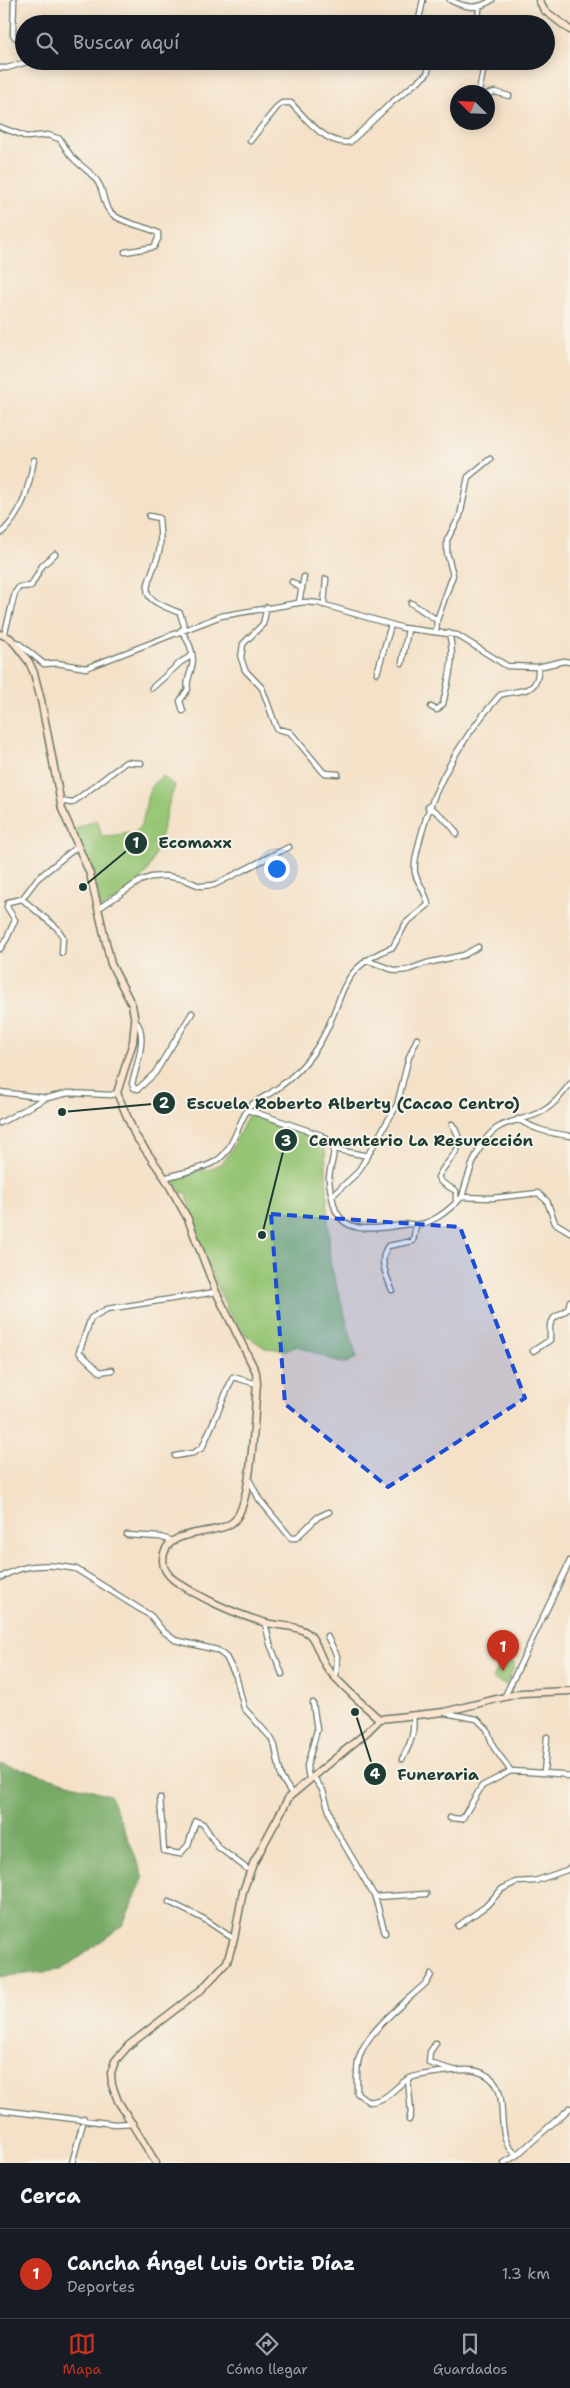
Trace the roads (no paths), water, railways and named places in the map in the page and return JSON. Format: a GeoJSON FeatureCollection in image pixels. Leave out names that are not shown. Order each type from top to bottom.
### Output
{"type":"FeatureCollection","features":[{"type":"Feature","properties":{"kind":"street"},"geometry":{"type":"LineString","coordinates":[[14,0],[12,35],[15,38]]}},
{"type":"Feature","properties":{"kind":"street"},"geometry":{"type":"LineString","coordinates":[[420,15],[423,0]]}},
{"type":"Feature","properties":{"kind":"street"},"geometry":{"type":"LineString","coordinates":[[450,0],[468,7],[479,8],[492,0]]}},
{"type":"Feature","properties":{"kind":"street"},"geometry":{"type":"LineString","coordinates":[[539,0],[544,10],[550,15]]}},
{"type":"Feature","properties":{"kind":"street"},"geometry":{"type":"LineString","coordinates":[[479,8],[479,15]]}},
{"type":"Feature","properties":{"kind":"street"},"geometry":{"type":"LineString","coordinates":[[555,18],[570,30]]}},
{"type":"Feature","properties":{"kind":"street"},"geometry":{"type":"LineString","coordinates":[[0,68],[15,66]]}},
{"type":"Feature","properties":{"kind":"street"},"geometry":{"type":"LineString","coordinates":[[250,141],[278,106],[287,102],[291,103],[328,137],[338,142],[350,142],[390,104],[427,74],[428,70]]}},
{"type":"Feature","properties":{"kind":"street"},"geometry":{"type":"LineString","coordinates":[[480,85],[483,70]]}},
{"type":"Feature","properties":{"kind":"street"},"geometry":{"type":"LineString","coordinates":[[495,92],[509,96]]}},
{"type":"Feature","properties":{"kind":"street"},"geometry":{"type":"LineString","coordinates":[[0,127],[27,137],[48,136],[60,139],[73,158],[92,173],[100,186],[105,206],[112,215],[126,223],[150,228],[158,233],[158,239],[154,247],[125,252]]}},
{"type":"Feature","properties":{"kind":"street"},"geometry":{"type":"LineString","coordinates":[[436,632],[437,620],[453,574],[447,553],[447,540],[460,516],[468,477],[490,458]]}},
{"type":"Feature","properties":{"kind":"street"},"geometry":{"type":"LineString","coordinates":[[0,534],[17,516],[28,486],[34,460]]}},
{"type":"Feature","properties":{"kind":"street"},"geometry":{"type":"LineString","coordinates":[[149,516],[159,518],[161,542],[158,556],[147,580],[147,593],[156,604],[180,613],[183,629],[192,644],[192,668],[186,682],[188,689],[180,701],[183,711]]}},
{"type":"Feature","properties":{"kind":"street"},"geometry":{"type":"LineString","coordinates":[[7,637],[15,593],[19,587],[31,586],[42,566],[55,554]]}},
{"type":"Feature","properties":{"kind":"street"},"geometry":{"type":"LineString","coordinates":[[300,602],[304,577]]}},
{"type":"Feature","properties":{"kind":"street"},"geometry":{"type":"LineString","coordinates":[[324,605],[326,579]]}},
{"type":"Feature","properties":{"kind":"street"},"geometry":{"type":"LineString","coordinates":[[292,582],[302,589]]}},
{"type":"Feature","properties":{"kind":"street"},"geometry":{"type":"LineString","coordinates":[[7,637],[44,664],[56,663],[86,668],[183,629],[221,616],[300,602],[324,605],[408,629],[457,635],[507,666],[538,667],[564,661],[570,662]]}},
{"type":"Feature","properties":{"kind":"street"},"geometry":{"type":"LineString","coordinates":[[411,603],[437,620]]}},
{"type":"Feature","properties":{"kind":"street"},"geometry":{"type":"LineString","coordinates":[[267,607],[263,624],[243,644],[241,658],[245,670],[262,688],[278,729],[290,732],[324,773],[338,774]]}},
{"type":"Feature","properties":{"kind":"street"},"geometry":{"type":"LineString","coordinates":[[377,673],[391,625]]}},
{"type":"Feature","properties":{"kind":"street"},"geometry":{"type":"LineString","coordinates":[[402,663],[408,629]]}},
{"type":"Feature","properties":{"kind":"street"},"geometry":{"type":"LineString","coordinates":[[431,707],[437,710],[443,704],[454,648],[449,633]]}},
{"type":"Feature","properties":{"kind":"street"},"geometry":{"type":"LineString","coordinates":[[7,637],[29,662],[34,673],[60,801],[90,874],[111,964],[132,1005],[135,1021],[132,1042],[117,1093],[135,1135],[165,1178],[188,1219],[216,1292],[253,1364],[257,1384],[249,1479],[242,1509],[234,1521],[223,1528],[186,1534],[173,1541],[166,1549],[163,1560],[165,1571],[173,1579],[225,1607],[265,1623],[299,1629],[310,1636],[327,1668],[379,1719]]}},
{"type":"Feature","properties":{"kind":"street"},"geometry":{"type":"LineString","coordinates":[[152,688],[181,662],[191,656]]}},
{"type":"Feature","properties":{"kind":"street"},"geometry":{"type":"LineString","coordinates":[[165,1178],[216,1161],[227,1150],[254,1102],[273,1092],[303,1066],[322,1040],[347,980],[370,956],[393,947],[406,923],[428,905],[428,899],[415,873],[415,861],[428,807],[454,755],[485,712],[500,695],[521,693],[531,687],[538,676],[538,667]]}},
{"type":"Feature","properties":{"kind":"street"},"geometry":{"type":"LineString","coordinates":[[60,801],[72,803],[126,762],[141,763]]}},
{"type":"Feature","properties":{"kind":"street"},"geometry":{"type":"LineString","coordinates":[[428,807],[449,822],[457,834]]}},
{"type":"Feature","properties":{"kind":"street"},"geometry":{"type":"LineString","coordinates":[[0,948],[15,920],[7,907],[8,902],[22,899],[37,879],[78,846]]}},
{"type":"Feature","properties":{"kind":"street"},"geometry":{"type":"LineString","coordinates":[[99,908],[140,880],[165,876],[182,878],[200,886],[214,885],[289,847]]}},
{"type":"Feature","properties":{"kind":"street"},"geometry":{"type":"LineString","coordinates":[[22,899],[57,928],[63,937],[62,953]]}},
{"type":"Feature","properties":{"kind":"street"},"geometry":{"type":"LineString","coordinates":[[366,960],[396,971],[407,970],[427,963],[464,955],[478,947]]}},
{"type":"Feature","properties":{"kind":"street"},"geometry":{"type":"LineString","coordinates":[[135,1021],[140,1025],[141,1030],[140,1053],[132,1084],[134,1088],[138,1089],[155,1073],[192,1013]]}},
{"type":"Feature","properties":{"kind":"street"},"geometry":{"type":"LineString","coordinates":[[332,1196],[358,1172],[397,1105],[409,1057],[418,1039]]}},
{"type":"Feature","properties":{"kind":"street"},"geometry":{"type":"LineString","coordinates":[[248,1110],[321,1136],[334,1144],[329,1179],[332,1196],[337,1217],[350,1226],[367,1228],[416,1225],[430,1222],[462,1197],[473,1162],[487,1139],[498,1127],[542,1112],[570,1084]]}},
{"type":"Feature","properties":{"kind":"street"},"geometry":{"type":"LineString","coordinates":[[0,1092],[47,1098]]}},
{"type":"Feature","properties":{"kind":"street"},"geometry":{"type":"LineString","coordinates":[[0,1123],[47,1098],[68,1093],[111,1095],[117,1093]]}},
{"type":"Feature","properties":{"kind":"street"},"geometry":{"type":"LineString","coordinates":[[518,1119],[531,1127],[549,1133],[570,1136]]}},
{"type":"Feature","properties":{"kind":"street"},"geometry":{"type":"LineString","coordinates":[[452,1124],[458,1133],[460,1148],[444,1164],[438,1177],[441,1182],[456,1191],[456,1203]]}},
{"type":"Feature","properties":{"kind":"street"},"geometry":{"type":"LineString","coordinates":[[334,1148],[368,1156]]}},
{"type":"Feature","properties":{"kind":"street"},"geometry":{"type":"LineString","coordinates":[[462,1197],[492,1198],[538,1193],[547,1201],[555,1223],[570,1232]]}},
{"type":"Feature","properties":{"kind":"street"},"geometry":{"type":"LineString","coordinates":[[392,1290],[383,1265],[382,1254],[388,1246],[413,1241],[416,1225]]}},
{"type":"Feature","properties":{"kind":"street"},"geometry":{"type":"LineString","coordinates":[[112,1370],[100,1372],[78,1352],[91,1318],[107,1309],[216,1292]]}},
{"type":"Feature","properties":{"kind":"street"},"geometry":{"type":"LineString","coordinates":[[533,1351],[550,1340],[552,1336],[550,1325],[554,1318],[568,1309],[570,1301]]}},
{"type":"Feature","properties":{"kind":"street"},"geometry":{"type":"LineString","coordinates":[[175,1456],[193,1453],[202,1448],[233,1377],[257,1384]]}},
{"type":"Feature","properties":{"kind":"street"},"geometry":{"type":"LineString","coordinates":[[249,1479],[259,1499],[291,1538],[296,1538],[318,1517],[329,1512]]}},
{"type":"Feature","properties":{"kind":"street"},"geometry":{"type":"LineString","coordinates":[[127,1536],[153,1536],[173,1541]]}},
{"type":"Feature","properties":{"kind":"street"},"geometry":{"type":"LineString","coordinates":[[505,1696],[570,1561]]}},
{"type":"Feature","properties":{"kind":"street"},"geometry":{"type":"LineString","coordinates":[[0,1578],[13,1569],[40,1566],[62,1566],[76,1569],[150,1616],[163,1631],[175,1640],[217,1650],[226,1657],[236,1676],[244,1708],[271,1738],[275,1746],[281,1778],[292,1794]]}},
{"type":"Feature","properties":{"kind":"street"},"geometry":{"type":"LineString","coordinates":[[265,1623],[270,1644],[282,1674]]}},
{"type":"Feature","properties":{"kind":"street"},"geometry":{"type":"LineString","coordinates":[[327,1636],[337,1656],[336,1677]]}},
{"type":"Feature","properties":{"kind":"street"},"geometry":{"type":"LineString","coordinates":[[156,2163],[118,2101],[112,2085],[111,2073],[115,2061],[129,2045],[202,1989],[227,1962],[234,1939],[243,1891],[250,1871],[292,1794],[367,1732],[379,1719],[444,1712],[505,1696],[570,1691]]}},
{"type":"Feature","properties":{"kind":"street"},"geometry":{"type":"LineString","coordinates":[[313,1703],[317,1730],[306,1766],[311,1777],[323,1791],[334,1827],[374,1897],[385,1933]]}},
{"type":"Feature","properties":{"kind":"street"},"geometry":{"type":"LineString","coordinates":[[444,1712],[476,1719],[487,1729],[494,1748],[511,1772]]}},
{"type":"Feature","properties":{"kind":"street"},"geometry":{"type":"LineString","coordinates":[[402,1759],[412,1742],[414,1730],[413,1715]]}},
{"type":"Feature","properties":{"kind":"street"},"geometry":{"type":"LineString","coordinates":[[544,1773],[547,1738]]}},
{"type":"Feature","properties":{"kind":"street"},"geometry":{"type":"LineString","coordinates":[[450,1818],[462,1819],[482,1786],[511,1772],[544,1773],[570,1777]]}},
{"type":"Feature","properties":{"kind":"street"},"geometry":{"type":"LineString","coordinates":[[160,1798],[164,1851],[180,1854],[188,1845],[196,1821],[203,1824],[218,1847],[250,1871]]}},
{"type":"Feature","properties":{"kind":"street"},"geometry":{"type":"LineString","coordinates":[[458,1926],[486,1906],[502,1889],[516,1882],[535,1881],[567,1870],[570,1867]]}},
{"type":"Feature","properties":{"kind":"street"},"geometry":{"type":"LineString","coordinates":[[374,1897],[426,1894]]}},
{"type":"Feature","properties":{"kind":"street"},"geometry":{"type":"LineString","coordinates":[[168,1902],[204,1919],[234,1939]]}},
{"type":"Feature","properties":{"kind":"street"},"geometry":{"type":"LineString","coordinates":[[431,1975],[427,1982],[372,2034],[359,2056],[357,2093],[369,2102],[381,2101],[408,2079],[421,2074],[455,2070],[474,2070],[482,2073],[489,2076],[496,2084],[502,2099],[505,2137],[508,2145],[516,2155]]}},
{"type":"Feature","properties":{"kind":"street"},"geometry":{"type":"LineString","coordinates":[[436,2043],[430,2052],[429,2063],[455,2070]]}},
{"type":"Feature","properties":{"kind":"street"},"geometry":{"type":"LineString","coordinates":[[408,2079],[411,2113],[409,2120]]}},
{"type":"Feature","properties":{"kind":"street"},"geometry":{"type":"LineString","coordinates":[[504,2163],[516,2155],[570,2108]]}},
{"type":"Feature","properties":{"kind":"street"},"geometry":{"type":"LineString","coordinates":[[0,2112],[84,2119],[115,2124],[133,2123]]}},
{"type":"Feature","properties":{"kind":"street"},"geometry":{"type":"LineString","coordinates":[[74,2163],[84,2119]]}},
{"type":"Feature","properties":{"kind":"place","name":"Ecomaxx"},"geometry":{"type":"Point","coordinates":[83,887]}},
{"type":"Feature","properties":{"kind":"place","name":"Escuela Roberto Alberty (Cacao Centro)"},"geometry":{"type":"Point","coordinates":[62,1112]}},
{"type":"Feature","properties":{"kind":"place","name":"Cementerio La Resurección"},"geometry":{"type":"Point","coordinates":[262,1235]}},
{"type":"Feature","properties":{"kind":"place","name":"Cancha Ángel Luis Ortiz Díaz"},"geometry":{"type":"Point","coordinates":[503,1671]}},
{"type":"Feature","properties":{"kind":"place","name":"Funeraria"},"geometry":{"type":"Point","coordinates":[355,1712]}}]}
